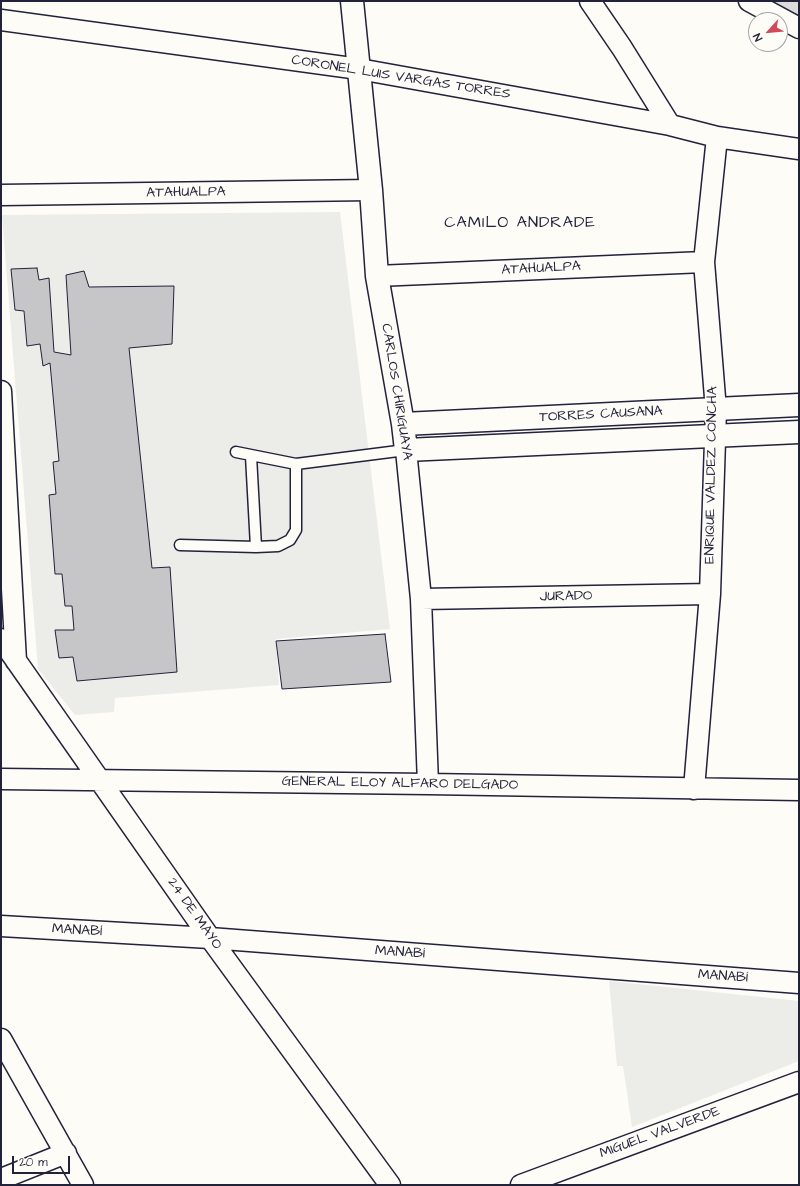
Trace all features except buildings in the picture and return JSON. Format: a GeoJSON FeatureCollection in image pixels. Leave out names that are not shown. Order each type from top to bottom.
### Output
{"type":"FeatureCollection","features":[{"type":"Feature","properties":{"kind":"main road","name":"CARLOS CHIRIGUAYA"},"geometry":{"type":"LineString","coordinates":[[352,1],[371,190],[377,276],[403,424],[406,450]]}},
{"type":"Feature","properties":{"kind":"main road","name":"TORRES CAUSANA"},"geometry":{"type":"LineString","coordinates":[[403,424],[799,405]]}},
{"type":"Feature","properties":{"kind":"main road","name":"TORRES CAUSANA"},"geometry":{"type":"LineString","coordinates":[[406,450],[799,432]]}},
{"type":"Feature","properties":{"kind":"street"},"geometry":{"type":"LineString","coordinates":[[590,1],[622,48],[670,125]]}},
{"type":"Feature","properties":{"kind":"street"},"geometry":{"type":"LineString","coordinates":[[749,1],[799,28]]}},
{"type":"Feature","properties":{"kind":"street","name":"CORONEL LUIS VARGAS TORRES"},"geometry":{"type":"LineString","coordinates":[[1,20],[359,69],[670,125],[717,137],[799,149]]}},
{"type":"Feature","properties":{"kind":"street","name":"ENRIQUE VALDEZ CONCHA"},"geometry":{"type":"LineString","coordinates":[[694,789],[710,594],[716,410],[704,262],[717,137]]}},
{"type":"Feature","properties":{"kind":"street","name":"ATAHUALPA"},"geometry":{"type":"LineString","coordinates":[[1,195],[371,190]]}},
{"type":"Feature","properties":{"kind":"street","name":"ATAHUALPA"},"geometry":{"type":"LineString","coordinates":[[377,276],[704,262]]}},
{"type":"Feature","properties":{"kind":"street"},"geometry":{"type":"LineString","coordinates":[[1,390],[16,661]]}},
{"type":"Feature","properties":{"kind":"street","name":"CARLOS CHIRIGUAYA"},"geometry":{"type":"LineString","coordinates":[[406,450],[421,599],[428,784]]}},
{"type":"Feature","properties":{"kind":"street","name":"JURADO"},"geometry":{"type":"LineString","coordinates":[[421,599],[710,594]]}},
{"type":"Feature","properties":{"kind":"street","name":"24 DE MAYO"},"geometry":{"type":"LineString","coordinates":[[1,639],[210,938],[390,1185]]}},
{"type":"Feature","properties":{"kind":"street","name":"GENERAL ELOY ALFARO DELGADO"},"geometry":{"type":"LineString","coordinates":[[1,779],[799,790]]}},
{"type":"Feature","properties":{"kind":"street","name":"MANABÍ"},"geometry":{"type":"LineString","coordinates":[[1,926],[210,938],[799,983]]}},
{"type":"Feature","properties":{"kind":"street"},"geometry":{"type":"LineString","coordinates":[[1,1040],[83,1185]]}},
{"type":"Feature","properties":{"kind":"street","name":"MIGUEL VALVERDE"},"geometry":{"type":"LineString","coordinates":[[521,1185],[799,1082]]}},
{"type":"Feature","properties":{"kind":"street"},"geometry":{"type":"LineString","coordinates":[[1,1179],[66,1153]]}},
{"type":"Feature","properties":{"kind":"lane"},"geometry":{"type":"LineString","coordinates":[[236,452],[296,464],[406,450]]}},
{"type":"Feature","properties":{"kind":"lane"},"geometry":{"type":"LineString","coordinates":[[251,456],[256,547]]}},
{"type":"Feature","properties":{"kind":"lane"},"geometry":{"type":"LineString","coordinates":[[180,546],[278,546],[290,540],[296,530],[296,464]]}},
{"type":"Feature","properties":{"kind":"shaded area"},"geometry":{"type":"Polygon","coordinates":[[[765,1],[799,1],[799,20],[788,14],[788,12],[785,12],[765,1]]]}},
{"type":"Feature","properties":{"kind":"shaded area"},"geometry":{"type":"Polygon","coordinates":[[[340,212],[390,629],[276,639],[279,685],[115,698],[114,712],[75,715],[38,669],[2,215],[340,212]]]}},
{"type":"Feature","properties":{"kind":"shaded area"},"geometry":{"type":"Polygon","coordinates":[[[609,981],[799,1001],[799,1061],[632,1127],[623,1066],[617,1066],[609,981]]]}},
{"type":"Feature","properties":{"kind":"district","name":"CAMILO ANDRADE"},"geometry":{"type":"Point","coordinates":[520,224]}}]}
